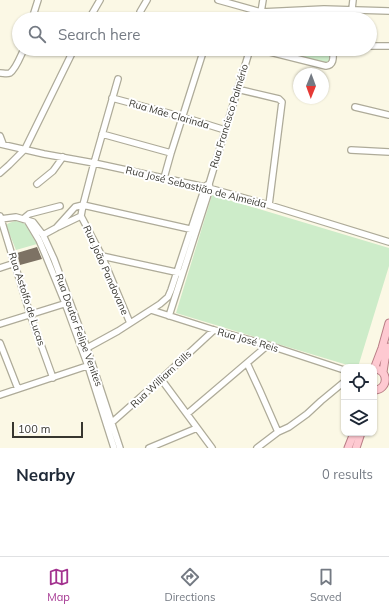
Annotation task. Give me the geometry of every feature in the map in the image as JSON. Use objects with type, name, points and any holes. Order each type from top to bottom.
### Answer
[{"type":"main road","points":[[376,364],[389,323]]},
{"type":"main road","points":[[377,390],[382,388],[387,378],[385,360],[389,347]]},
{"type":"main road","points":[[377,369],[387,378]]},
{"type":"main road","points":[[348,448],[353,436]]},
{"type":"main road","points":[[356,448],[360,436]]},
{"type":"street","points":[[34,12],[38,0]]},
{"type":"street","points":[[93,12],[100,0]]},
{"type":"street","points":[[140,12],[146,0]]},
{"type":"street","points":[[218,0],[261,12],[324,9],[352,9],[389,12]]},
{"type":"street","points":[[261,12],[263,0]]},
{"type":"street","points":[[352,9],[353,0]]},
{"type":"street","points":[[377,46],[389,46]]},
{"type":"street","points":[[0,73],[7,74],[11,72],[21,56]]},
{"type":"street","points":[[0,173],[25,149],[71,56]]},
{"type":"street","points":[[164,178],[202,56]]},
{"type":"street","name":"Rua Francisco Palmério","points":[[169,316],[171,298],[208,187],[248,56]]},
{"type":"street","points":[[287,56],[328,66],[332,64],[333,56]]},
{"type":"street","points":[[42,235],[81,216],[94,163],[118,79]]},
{"type":"street","points":[[237,90],[281,100],[282,104],[269,205]]},
{"type":"street","name":"Rua Mãe Clarinda","points":[[112,98],[225,130]]},
{"type":"street","points":[[355,107],[389,115]]},
{"type":"street","points":[[102,134],[171,153]]},
{"type":"street","points":[[0,136],[1,144]]},
{"type":"street","name":"Rua José Sebastião de Almeida","points":[[1,144],[208,187],[389,242]]},
{"type":"street","points":[[351,150],[389,152]]},
{"type":"street","points":[[37,184],[53,171],[63,157]]},
{"type":"street","points":[[0,218],[12,217],[25,219],[29,214],[60,206]]},
{"type":"street","points":[[56,228],[75,207],[83,206],[194,230]]},
{"type":"street","name":"Rua João Pandovane","points":[[81,216],[102,256],[130,323]]},
{"type":"street","name":"Rua Astolfo de Lucas","points":[[0,218],[30,314],[53,378]]},
{"type":"street","name":"Rua Doutor Felipe Venites","points":[[25,219],[33,222],[42,235],[54,259],[67,303],[110,425],[120,448]]},
{"type":"street","name":"Rua Doutor Felipe Venites","points":[[25,219],[42,247],[87,348],[90,366]]},
{"type":"street","points":[[102,256],[180,273]]},
{"type":"street","points":[[0,268],[15,263]]},
{"type":"street","points":[[87,348],[171,298]]},
{"type":"street","points":[[0,324],[67,303]]},
{"type":"street","name":"Rua José Reis","points":[[151,310],[268,345],[341,369]]},
{"type":"street","name":"Rua William Gills","points":[[110,425],[214,330]]},
{"type":"street","points":[[0,343],[18,389]]},
{"type":"street","points":[[187,414],[268,345]]},
{"type":"street","points":[[246,363],[260,390],[278,432]]},
{"type":"street","points":[[0,395],[90,366]]},
{"type":"street","points":[[161,379],[212,448]]},
{"type":"street","points":[[257,448],[278,432],[289,427],[307,414],[341,384]]},
{"type":"street","name":"Rua Doutor Felipe Venites","points":[[110,425],[114,448]]},
{"type":"street","points":[[149,448],[197,428]]},
{"type":"green space","points":[[292,56],[330,56],[330,61],[327,64]]},
{"type":"green space","points":[[212,195],[389,248],[389,266],[359,364],[344,364],[176,313]]},
{"type":"green space","points":[[15,221],[25,224],[37,244],[16,250],[6,225]]},
{"type":"building","points":[[37,247],[42,259],[20,265],[17,253]]}]
